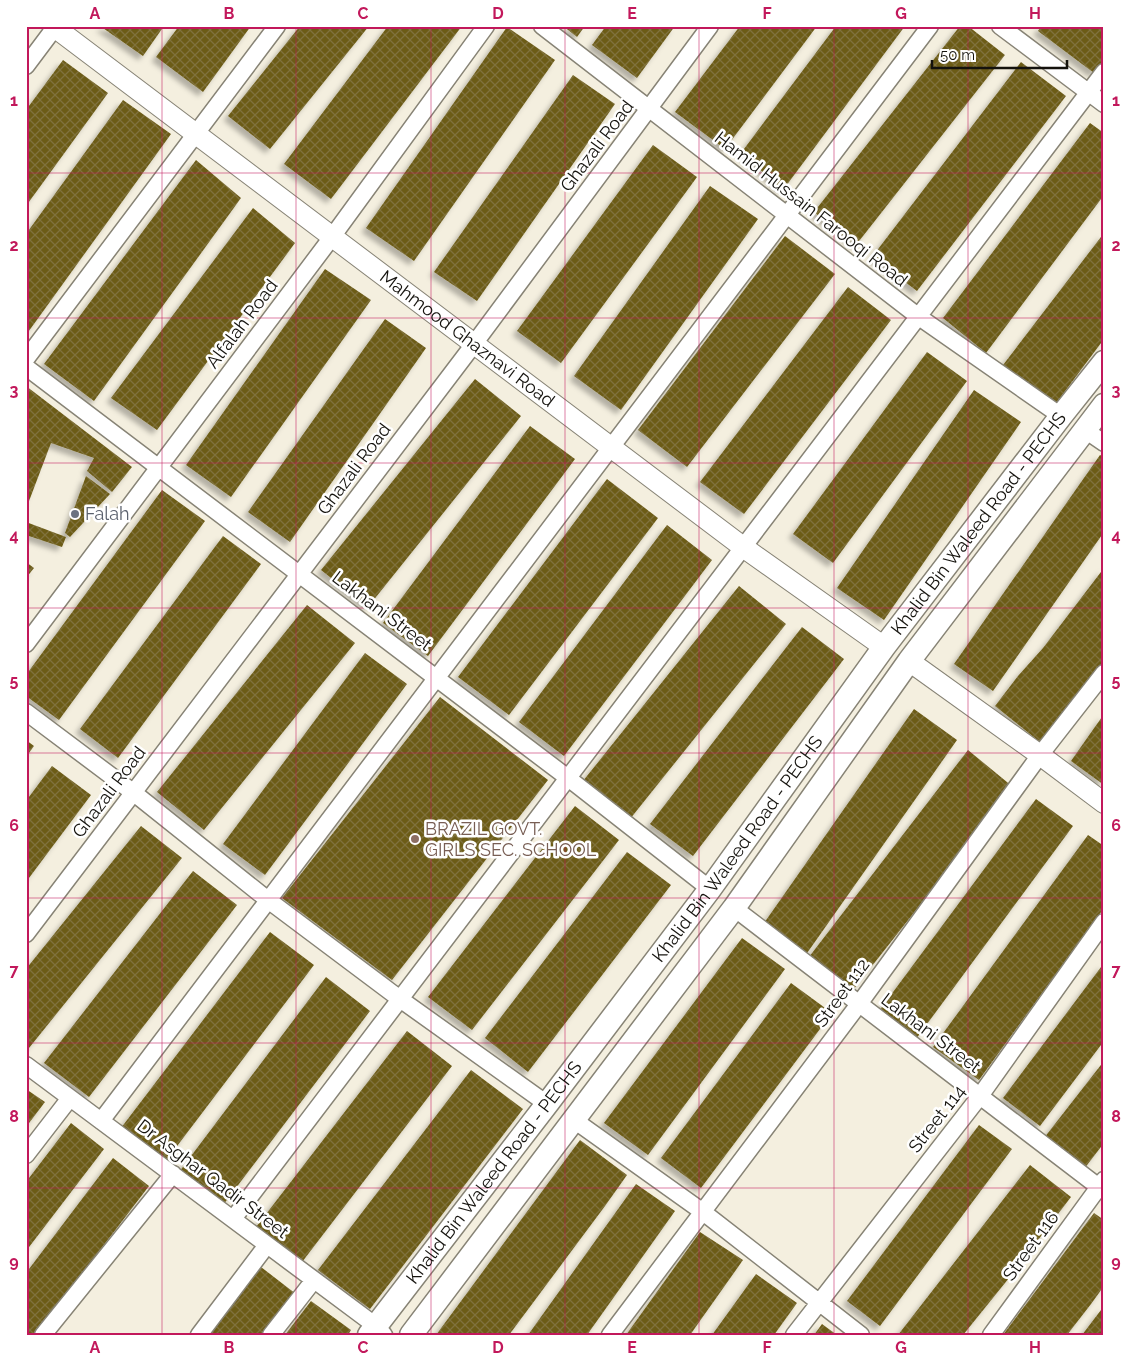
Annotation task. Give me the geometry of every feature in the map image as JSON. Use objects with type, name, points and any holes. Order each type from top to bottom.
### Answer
[{"type":"main road","name":"Khalid Bin Waleed Road - PECHS","points":[[376,1332],[710,889],[884,646],[1104,362]]},
{"type":"main road","name":"Khalid Bin Waleed Road - PECHS","points":[[411,1335],[734,908],[909,661],[1104,405]]},
{"type":"street","points":[[26,359],[278,26]]},
{"type":"street","name":"Alfalah Road","points":[[26,644],[332,237],[486,26]]},
{"type":"street","name":"Hamid Hussain Farooqi Road","points":[[542,26],[919,317],[1061,416]]},
{"type":"street","name":"Ghazali Road","points":[[26,934],[474,344],[710,26]]},
{"type":"street","points":[[101,1121],[930,26]]},
{"type":"street","points":[[1000,26],[1104,104]]},
{"type":"street","points":[[26,66],[54,27]]},
{"type":"street","name":"Mahmood Ghaznavi Road","points":[[54,27],[743,547],[884,646]]},
{"type":"street","points":[[233,1219],[1104,72]]},
{"type":"street","name":"Lakhani Street","points":[[26,367],[437,678],[710,889]]},
{"type":"street","points":[[1085,430],[1104,443]]},
{"type":"street","points":[[909,661],[1104,803]]},
{"type":"street","name":"Street 112","points":[[610,1335],[860,1004],[1040,755],[1104,673]]},
{"type":"street","points":[[26,712],[134,793],[268,900],[400,999],[547,1104]]},
{"type":"street","name":"Lakhani Street","points":[[734,908],[980,1096],[1102,1186]]},
{"type":"street","name":"Street 114","points":[[794,1335],[980,1096],[1104,922]]},
{"type":"street","name":"Dr Asghar Qadir Street","points":[[26,1065],[314,1280],[376,1332]]},
{"type":"street","points":[[26,1155],[70,1098]]},
{"type":"street","points":[[574,1120],[703,1212],[861,1335]]},
{"type":"street","points":[[43,1335],[173,1174]]},
{"type":"street","name":"Street 116","points":[[991,1335],[1102,1186]]},
{"type":"street","points":[[199,1335],[267,1245]]},
{"type":"street","points":[[271,1335],[314,1280]]},
{"type":"building","points":[[100,26],[164,26],[143,56]]},
{"type":"building","points":[[179,26],[251,26],[203,92],[156,57]]},
{"type":"building","points":[[300,26],[369,26],[270,149],[228,116]]},
{"type":"building","points":[[388,26],[462,26],[331,199],[284,164]]},
{"type":"building","points":[[563,26],[585,26],[577,37]]},
{"type":"building","points":[[606,26],[675,26],[637,78],[592,45]]},
{"type":"building","points":[[740,26],[817,26],[725,149],[675,112]]},
{"type":"building","points":[[836,26],[905,26],[783,190],[741,153]]},
{"type":"building","points":[[960,26],[968,26],[1005,55],[856,245],[814,212]]},
{"type":"building","points":[[1041,26],[1104,26],[1104,60],[1094,73],[1038,31]]},
{"type":"building","points":[[507,27],[555,60],[414,261],[366,228]]},
{"type":"building","points":[[63,60],[108,93],[26,206],[26,110]]},
{"type":"building","points":[[1021,62],[1066,96],[917,291],[872,257]]},
{"type":"building","points":[[573,75],[615,104],[477,301],[434,272]]},
{"type":"building","points":[[123,100],[171,134],[26,335],[26,234]]},
{"type":"building","points":[[1090,123],[1104,133],[1104,195],[986,353],[943,318]]},
{"type":"building","points":[[653,145],[697,177],[561,363],[517,331]]},
{"type":"building","points":[[196,160],[241,198],[94,401],[44,364]]},
{"type":"building","points":[[710,186],[758,219],[621,410],[574,376]]},
{"type":"building","points":[[253,208],[295,243],[157,430],[111,398]]},
{"type":"building","points":[[1104,233],[1104,339],[1054,406],[1000,369]]},
{"type":"building","points":[[785,236],[835,274],[687,467],[638,430]]},
{"type":"building","points":[[325,269],[371,300],[231,497],[186,465]]},
{"type":"building","points":[[848,287],[891,320],[744,514],[700,482]]},
{"type":"building","points":[[385,319],[426,348],[290,542],[248,512]]},
{"type":"building","points":[[927,352],[967,381],[833,563],[793,534]]},
{"type":"building","points":[[475,379],[521,416],[368,607],[321,570]]},
{"type":"building","points":[[26,386],[132,467],[112,492],[87,471],[94,458],[51,443],[26,509]]},
{"type":"building","points":[[974,390],[1021,422],[884,620],[837,588]]},
{"type":"building","points":[[530,426],[575,459],[428,656],[383,623]]},
{"type":"building","points":[[1100,455],[1104,457],[1104,532],[993,691],[954,664]]},
{"type":"building","points":[[86,476],[110,494],[70,537],[65,533]]},
{"type":"building","points":[[607,479],[658,518],[509,715],[458,677]]},
{"type":"building","points":[[162,490],[205,521],[59,720],[26,696],[26,675]]},
{"type":"building","points":[[26,522],[66,537],[62,547],[26,535]]},
{"type":"building","points":[[667,525],[712,560],[564,756],[519,722]]},
{"type":"building","points":[[223,536],[261,564],[118,758],[80,729]]},
{"type":"building","points":[[26,562],[34,568],[26,578]]},
{"type":"building","points":[[1104,568],[1104,663],[1040,742],[995,706],[1043,648]]},
{"type":"building","points":[[739,586],[786,624],[630,819],[583,781]]},
{"type":"building","points":[[307,605],[355,643],[204,830],[157,792]]},
{"type":"building","points":[[802,627],[844,659],[693,856],[650,824]]},
{"type":"building","points":[[365,653],[407,684],[265,875],[223,844]]},
{"type":"building","name":"BRAZIL GOVT. GIRLS SEC. SCHOOL","points":[[440,697],[548,780],[392,980],[282,898]]},
{"type":"building","points":[[914,709],[957,740],[805,956],[762,926]]},
{"type":"building","points":[[1104,714],[1104,785],[1071,761]]},
{"type":"building","points":[[26,740],[34,746],[26,757]]},
{"type":"building","points":[[968,750],[1013,787],[853,990],[809,957]]},
{"type":"building","points":[[52,766],[91,795],[26,882],[26,801]]},
{"type":"building","points":[[1036,799],[1073,826],[916,1039],[879,1011]]},
{"type":"building","points":[[575,806],[619,840],[472,1030],[428,997]]},
{"type":"building","points":[[141,826],[182,858],[29,1048],[26,1046],[26,969]]},
{"type":"building","points":[[1088,835],[1104,846],[1104,908],[979,1080],[933,1047]]},
{"type":"building","points":[[627,852],[671,885],[528,1072],[485,1038]]},
{"type":"building","points":[[193,871],[237,905],[89,1097],[44,1063]]},
{"type":"building","points":[[270,932],[314,965],[165,1162],[121,1128]]},
{"type":"building","points":[[742,938],[785,969],[648,1155],[604,1123]]},
{"type":"building","points":[[1104,963],[1104,1041],[1040,1126],[1003,1098]]},
{"type":"building","points":[[326,977],[370,1011],[223,1205],[179,1172]]},
{"type":"building","points":[[791,983],[832,1013],[701,1188],[661,1158]]},
{"type":"building","points":[[407,1031],[452,1066],[299,1266],[253,1231]]},
{"type":"building","points":[[1104,1061],[1104,1143],[1084,1169],[1044,1138]]},
{"type":"building","points":[[471,1070],[523,1109],[370,1309],[318,1270]]},
{"type":"building","points":[[26,1089],[45,1102],[26,1127]]},
{"type":"building","points":[[71,1123],[104,1149],[26,1251],[26,1182]]},
{"type":"building","points":[[979,1125],[1012,1149],[880,1326],[847,1301]]},
{"type":"building","points":[[580,1140],[627,1175],[605,1206],[509,1335],[436,1335]]},
{"type":"building","points":[[113,1158],[149,1186],[35,1335],[26,1335],[26,1273]]},
{"type":"building","points":[[1030,1165],[1071,1197],[1005,1283],[963,1335],[898,1335]]},
{"type":"building","points":[[636,1184],[675,1211],[587,1335],[528,1335]]},
{"type":"building","points":[[1094,1213],[1104,1220],[1104,1286],[1091,1304],[1067,1335],[1003,1335]]},
{"type":"building","points":[[700,1232],[743,1260],[690,1335],[626,1335]]},
{"type":"building","points":[[261,1267],[296,1294],[265,1335],[207,1335]]},
{"type":"building","points":[[756,1274],[797,1303],[774,1335],[712,1335]]},
{"type":"building","points":[[311,1301],[351,1330],[348,1335],[285,1335]]},
{"type":"building","points":[[1104,1306],[1104,1335],[1082,1335]]},
{"type":"building","points":[[822,1324],[837,1335],[814,1335]]},
{"type":"place","name":"Falah","points":[[75,514]]},
{"type":"place","name":"BRAZIL GOVT. GIRLS SEC. SCHOOL","points":[[415,839]]}]
